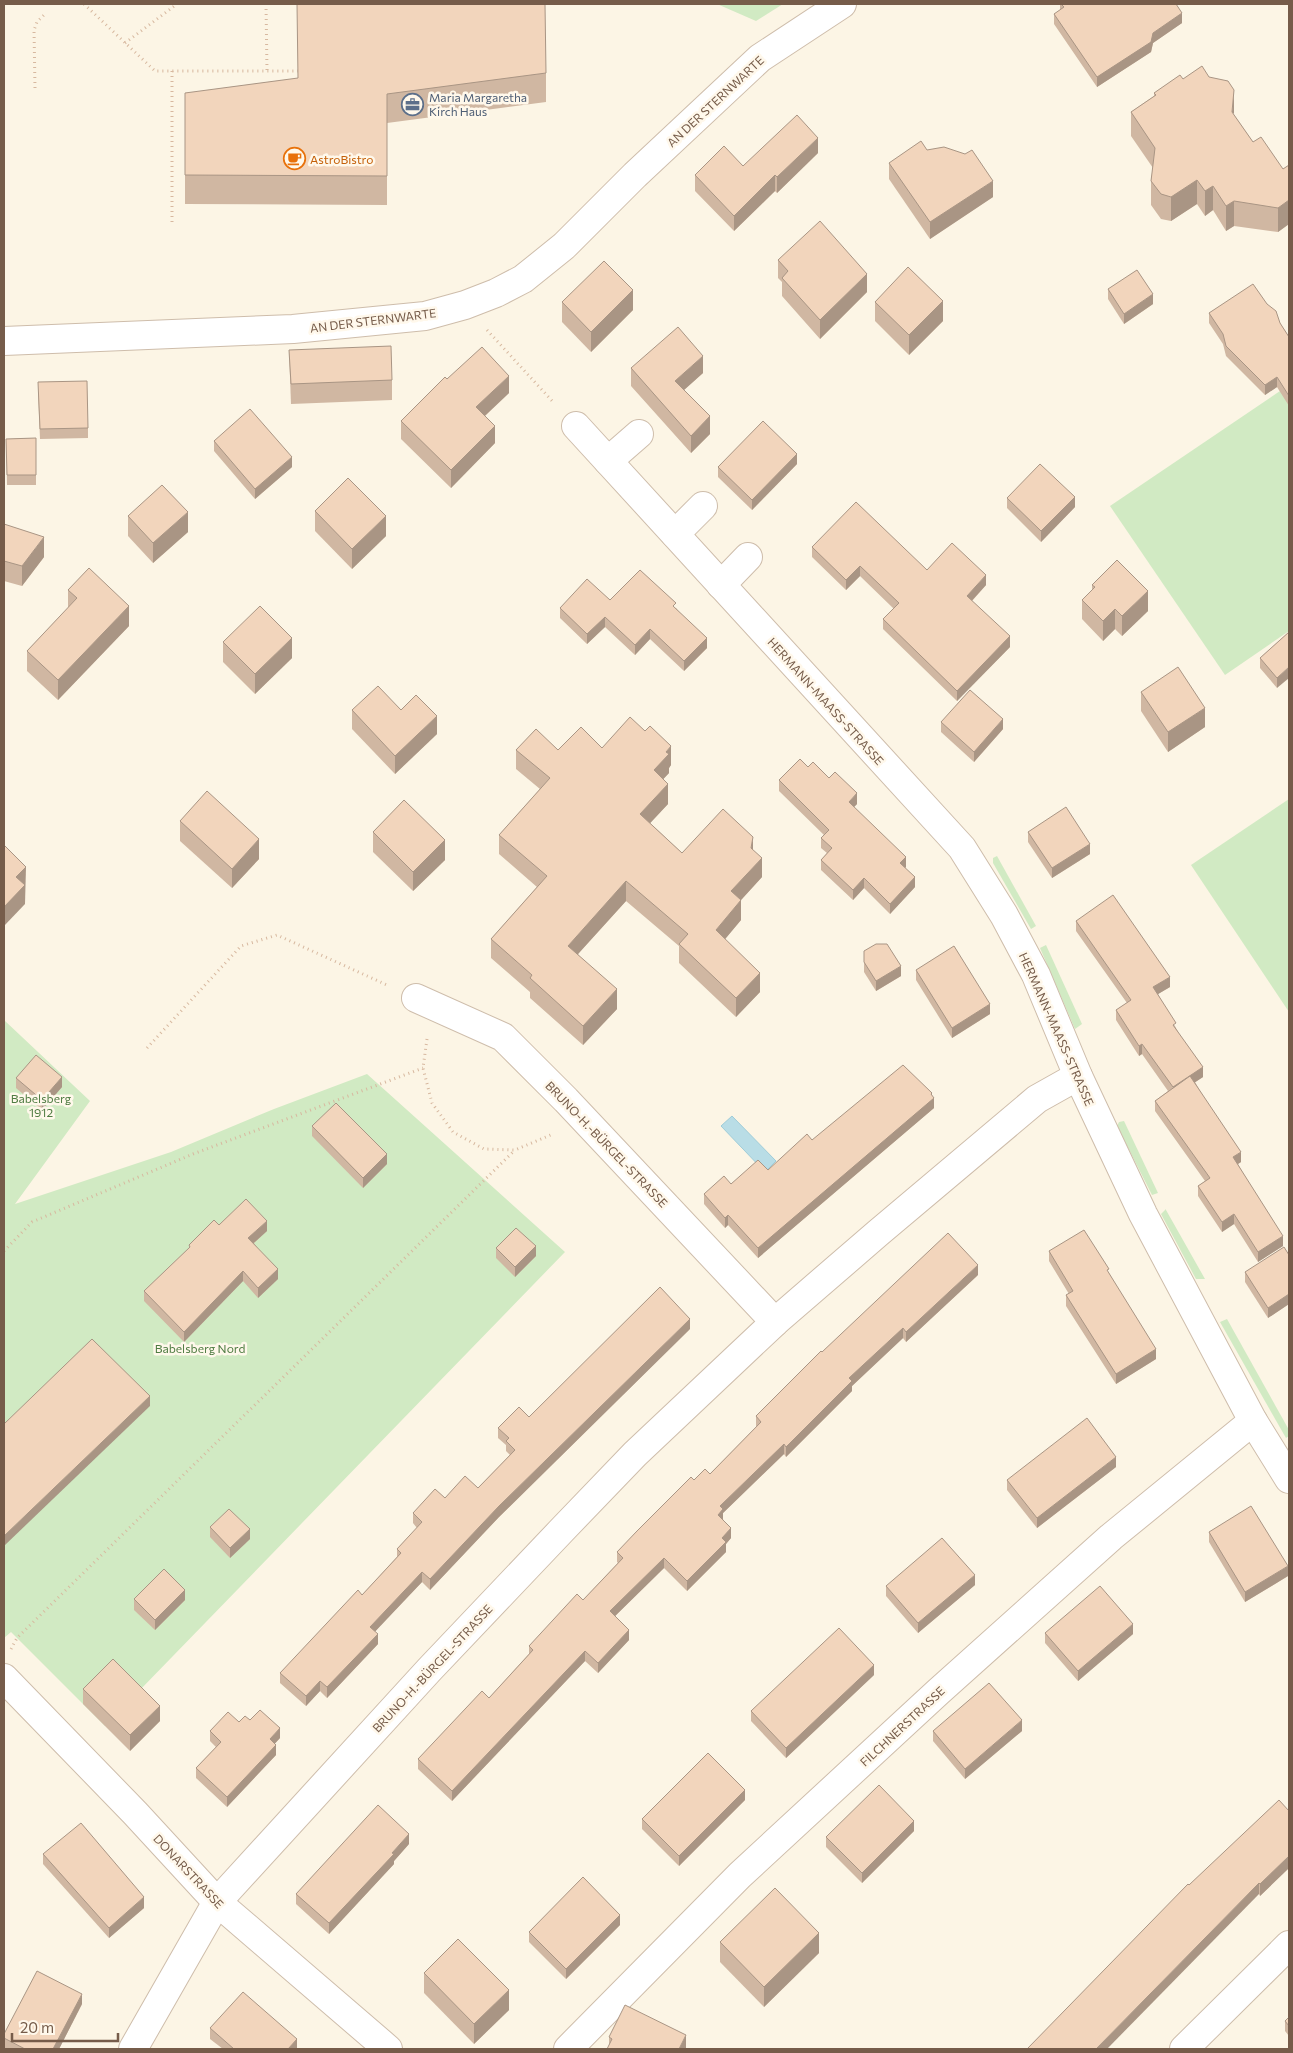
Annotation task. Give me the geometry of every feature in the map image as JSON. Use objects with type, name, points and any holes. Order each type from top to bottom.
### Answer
[{"type":"street","name":"AN DER STERNWARTE","points":[[4,341],[293,329],[425,316],[466,306],[523,279],[543,263],[564,246],[635,175],[760,58],[842,4]]},
{"type":"street","name":"HERMANN-MAASS-STRASSE","points":[[576,426],[962,848],[1004,915],[1036,975],[1078,1076],[1142,1214],[1253,1421],[1289,1479]]},
{"type":"street","points":[[608,461],[639,434]]},
{"type":"street","points":[[675,534],[703,506]]},
{"type":"street","points":[[721,585],[748,558]]},
{"type":"street","name":"BRUNO-H.-BÜRGEL-STRASSE","points":[[416,998],[503,1037],[585,1120],[775,1322]]},
{"type":"street","name":"BRUNO-H.-BÜRGEL-STRASSE","points":[[133,2049],[217,1902],[429,1670],[645,1444],[775,1322],[878,1232],[1037,1098],[1078,1076]]},
{"type":"street","name":"FILCHNERSTRASSE","points":[[568,2049],[740,1875],[924,1706],[1111,1537],[1253,1421]]},
{"type":"street","name":"DONARSTRASSE","points":[[4,1678],[135,1813],[217,1902],[388,2049]]},
{"type":"street","points":[[1192,2046],[1289,1945]]},
{"type":"path","points":[[84,4],[155,71],[298,71]]},
{"type":"path","points":[[125,43],[177,4]]},
{"type":"path","points":[[266,4],[267,71]]},
{"type":"path","points":[[35,88],[34,30],[37,22],[45,14]]},
{"type":"path","points":[[172,71],[172,224]]},
{"type":"path","points":[[498,342],[541,389]]},
{"type":"path","points":[[147,1048],[241,946],[277,935],[416,998]]},
{"type":"path","points":[[441,1010],[431,1027],[425,1047],[423,1068],[432,1103],[453,1132],[484,1149],[515,1150]]},
{"type":"path","points":[[4,1251],[32,1222],[193,1154],[423,1068]]},
{"type":"path","points":[[17,1638],[515,1150],[585,1120]]},
{"type":"green space","points":[[717,4],[783,4],[756,21]]},
{"type":"green space","points":[[1289,385],[1289,631],[1225,675],[1110,506]]},
{"type":"green space","points":[[1289,799],[1289,1012],[1191,865]]},
{"type":"green space","points":[[997,856],[1036,926],[1031,929],[993,863],[993,858]]},
{"type":"green space","points":[[1046,945],[1082,1024],[1075,1029],[1040,948]]},
{"type":"green space","name":"Babelsberg Nord","points":[[4,1020],[90,1101],[15,1204],[171,1152],[274,1109],[367,1074],[565,1252],[105,1726],[11,1632],[4,1638]]},
{"type":"green space","points":[[1124,1121],[1158,1193],[1152,1195],[1117,1126],[1119,1122]]},
{"type":"green space","points":[[1166,1209],[1205,1279],[1196,1279],[1161,1214]]},
{"type":"green space","points":[[1227,1319],[1289,1430],[1289,1436],[1286,1438],[1220,1322]]},
{"type":"water","points":[[732,1116],[776,1161],[765,1172],[721,1126]]},
{"type":"building","name":"Maria Margaretha Kirch Haus","points":[[297,4],[545,4],[546,73],[387,94],[387,176],[185,175],[185,93],[298,78]]},
{"type":"building","points":[[1061,4],[1176,4],[1182,13],[1153,33],[1151,42],[1097,77],[1054,14],[1064,7]]},
{"type":"building","points":[[1202,66],[1209,77],[1228,81],[1234,90],[1232,112],[1253,142],[1261,137],[1283,169],[1289,165],[1289,200],[1278,208],[1234,201],[1226,206],[1213,186],[1205,191],[1197,180],[1171,197],[1161,194],[1151,181],[1155,148],[1131,112],[1180,75],[1183,79]]},
{"type":"building","points":[[797,115],[818,138],[777,177],[775,175],[734,216],[695,175],[724,146],[743,166]]},
{"type":"building","points":[[921,141],[927,150],[944,147],[965,154],[972,150],[993,181],[930,222],[889,163]]},
{"type":"building","points":[[820,221],[867,274],[820,320],[782,278],[788,271],[778,260]]},
{"type":"building","points":[[604,261],[633,290],[591,332],[562,302]]},
{"type":"building","points":[[908,267],[943,301],[909,335],[875,302]]},
{"type":"building","points":[[1137,270],[1153,294],[1124,314],[1108,289]]},
{"type":"building","points":[[1253,284],[1267,304],[1276,311],[1280,323],[1289,337],[1289,396],[1277,377],[1265,385],[1226,346],[1223,334],[1209,313]]},
{"type":"building","points":[[678,327],[703,356],[675,381],[710,416],[691,436],[631,368]]},
{"type":"building","points":[[391,346],[392,380],[291,384],[289,350]]},
{"type":"building","points":[[482,347],[509,376],[476,407],[495,426],[451,470],[401,421],[445,377],[447,379]]},
{"type":"building","points":[[87,381],[88,428],[40,429],[38,382]]},
{"type":"building","points":[[250,409],[292,457],[255,489],[214,441]]},
{"type":"building","points":[[763,421],[797,454],[752,500],[718,467]]},
{"type":"building","points":[[36,438],[36,475],[7,475],[6,439]]},
{"type":"building","points":[[1040,464],[1075,497],[1041,531],[1007,498]]},
{"type":"building","points":[[348,478],[386,516],[352,549],[315,511]]},
{"type":"building","points":[[162,485],[188,512],[153,543],[128,516]]},
{"type":"building","points":[[856,502],[927,570],[952,543],[986,575],[967,596],[1010,636],[957,691],[883,619],[899,603],[860,566],[846,580],[812,547]]},
{"type":"building","points":[[4,524],[44,537],[22,566],[4,561]]},
{"type":"building","points":[[1117,560],[1148,591],[1122,616],[1115,609],[1103,621],[1082,600],[1095,587],[1092,585]]},
{"type":"building","points":[[89,568],[129,606],[58,680],[27,651],[77,598],[68,590]]},
{"type":"building","points":[[640,570],[676,603],[673,606],[707,638],[684,661],[650,629],[635,645],[605,617],[587,634],[560,608],[587,579],[610,600]]},
{"type":"building","points":[[260,606],[292,638],[255,674],[223,642]]},
{"type":"building","points":[[1289,632],[1289,667],[1277,678],[1260,658]]},
{"type":"building","points":[[1178,667],[1205,708],[1168,732],[1141,692]]},
{"type":"building","points":[[378,686],[401,710],[416,695],[437,716],[395,756],[352,710]]},
{"type":"building","points":[[970,690],[1003,719],[974,752],[941,722]]},
{"type":"building","points":[[630,717],[645,731],[650,726],[671,746],[666,752],[669,754],[654,770],[668,784],[640,814],[682,853],[723,809],[753,837],[751,848],[762,858],[731,891],[741,900],[716,930],[760,973],[736,998],[679,944],[688,934],[626,881],[568,946],[617,989],[583,1026],[530,978],[532,975],[491,939],[547,876],[499,835],[550,778],[516,750],[536,729],[558,750],[581,727],[602,748]]},
{"type":"building","points":[[800,759],[808,767],[813,762],[829,778],[835,772],[857,793],[849,802],[906,857],[900,863],[915,877],[890,904],[864,878],[853,890],[821,860],[832,848],[821,838],[829,830],[779,780]]},
{"type":"building","points":[[207,791],[259,839],[232,869],[180,821]]},
{"type":"building","points":[[404,800],[445,840],[413,872],[373,832]]},
{"type":"building","points":[[1066,807],[1090,844],[1052,868],[1028,832]]},
{"type":"building","points":[[4,845],[26,867],[16,877],[25,885],[4,907]]},
{"type":"building","points":[[1113,895],[1170,977],[1153,987],[1176,1023],[1173,1025],[1203,1067],[1173,1087],[1142,1044],[1139,1046],[1116,1010],[1131,1000],[1076,921]]},
{"type":"building","points":[[876,944],[887,944],[901,966],[876,981],[864,962],[864,951]]},
{"type":"building","points":[[954,946],[990,1004],[952,1028],[916,970]]},
{"type":"building","points":[[36,1055],[62,1077],[42,1100],[16,1078]]},
{"type":"building","points":[[903,1065],[932,1093],[934,1098],[758,1248],[728,1215],[725,1218],[704,1194],[724,1176],[731,1184],[758,1160],[768,1170],[807,1134],[812,1140]]},
{"type":"building","points":[[1190,1076],[1241,1152],[1233,1157],[1283,1236],[1258,1252],[1234,1214],[1222,1222],[1198,1186],[1210,1178],[1155,1101]]},
{"type":"building","points":[[336,1103],[387,1154],[363,1178],[312,1126]]},
{"type":"building","points":[[246,1199],[267,1221],[248,1238],[278,1269],[258,1288],[243,1271],[184,1332],[144,1291],[190,1247],[189,1245],[214,1220],[219,1225]]},
{"type":"building","points":[[516,1228],[536,1246],[515,1267],[496,1248]]},
{"type":"building","points":[[1084,1230],[1156,1349],[1116,1374],[1066,1295],[1073,1291],[1049,1251]]},
{"type":"building","points":[[948,1233],[978,1265],[906,1332],[903,1328],[849,1378],[852,1381],[786,1447],[784,1444],[720,1506],[723,1509],[718,1515],[731,1528],[722,1538],[726,1542],[687,1581],[664,1558],[610,1611],[629,1630],[598,1663],[585,1651],[452,1791],[418,1759],[482,1691],[489,1698],[533,1650],[529,1646],[577,1594],[583,1600],[623,1558],[617,1552],[691,1477],[694,1480],[705,1469],[710,1474],[761,1422],[756,1416],[821,1351]]},
{"type":"building","points":[[1284,1247],[1289,1255],[1289,1294],[1268,1308],[1245,1272]]},
{"type":"building","points":[[660,1287],[690,1319],[499,1506],[430,1579],[422,1572],[370,1627],[378,1634],[327,1687],[320,1681],[306,1696],[280,1673],[358,1590],[362,1595],[401,1553],[397,1549],[422,1522],[413,1513],[435,1489],[445,1498],[465,1476],[478,1488],[515,1450],[506,1441],[509,1438],[498,1428],[519,1407],[529,1417]]},
{"type":"building","points":[[92,1339],[150,1396],[4,1536],[4,1424]]},
{"type":"building","points":[[1087,1418],[1116,1457],[1037,1518],[1007,1480]]},
{"type":"building","points":[[1251,1506],[1288,1566],[1245,1592],[1209,1532]]},
{"type":"building","points":[[229,1509],[250,1529],[230,1548],[210,1527]]},
{"type":"building","points":[[942,1538],[975,1575],[918,1623],[886,1586]]},
{"type":"building","points":[[164,1569],[185,1590],[155,1620],[134,1599]]},
{"type":"building","points":[[1100,1586],[1133,1624],[1078,1671],[1045,1633]]},
{"type":"building","points":[[839,1628],[874,1665],[786,1748],[751,1711]]},
{"type":"building","points":[[113,1659],[160,1706],[130,1735],[83,1689]]},
{"type":"building","points":[[989,1683],[1022,1720],[965,1769],[933,1731]]},
{"type":"building","points":[[260,1710],[280,1728],[270,1739],[276,1745],[227,1797],[196,1768],[221,1742],[210,1731],[228,1712],[239,1722],[245,1716],[250,1720]]},
{"type":"building","points":[[708,1753],[745,1790],[679,1856],[642,1819]]},
{"type":"building","points":[[879,1785],[914,1821],[862,1873],[826,1837]]},
{"type":"building","points":[[1279,1800],[1289,1811],[1289,1856],[1259,1883],[1096,2049],[1027,2049],[1188,1884]]},
{"type":"building","points":[[378,1805],[409,1834],[392,1853],[394,1854],[329,1923],[296,1894]]},
{"type":"building","points":[[81,1823],[144,1897],[109,1928],[43,1854]]},
{"type":"building","points":[[583,1877],[620,1915],[566,1969],[529,1932]]},
{"type":"building","points":[[775,1888],[819,1933],[764,1987],[720,1942]]},
{"type":"building","points":[[458,1939],[509,1990],[474,2024],[424,1973]]},
{"type":"building","points":[[37,1971],[82,1994],[53,2049],[25,2049],[4,2038],[4,2034]]},
{"type":"building","points":[[243,1992],[297,2039],[288,2049],[234,2049],[210,2028]]},
{"type":"building","points":[[625,2005],[686,2035],[679,2049],[607,2049],[612,2039],[609,2037]]},
{"type":"building","points":[[1289,2017],[1289,2026],[1285,2021]]},
{"type":"place","name":"Maria Margaretha Kirch Haus","points":[[413,104]]},
{"type":"place","name":"AstroBistro","points":[[294,159]]},
{"type":"park label","name":"Babelsberg 1912","points":[[41,1105]]}]
